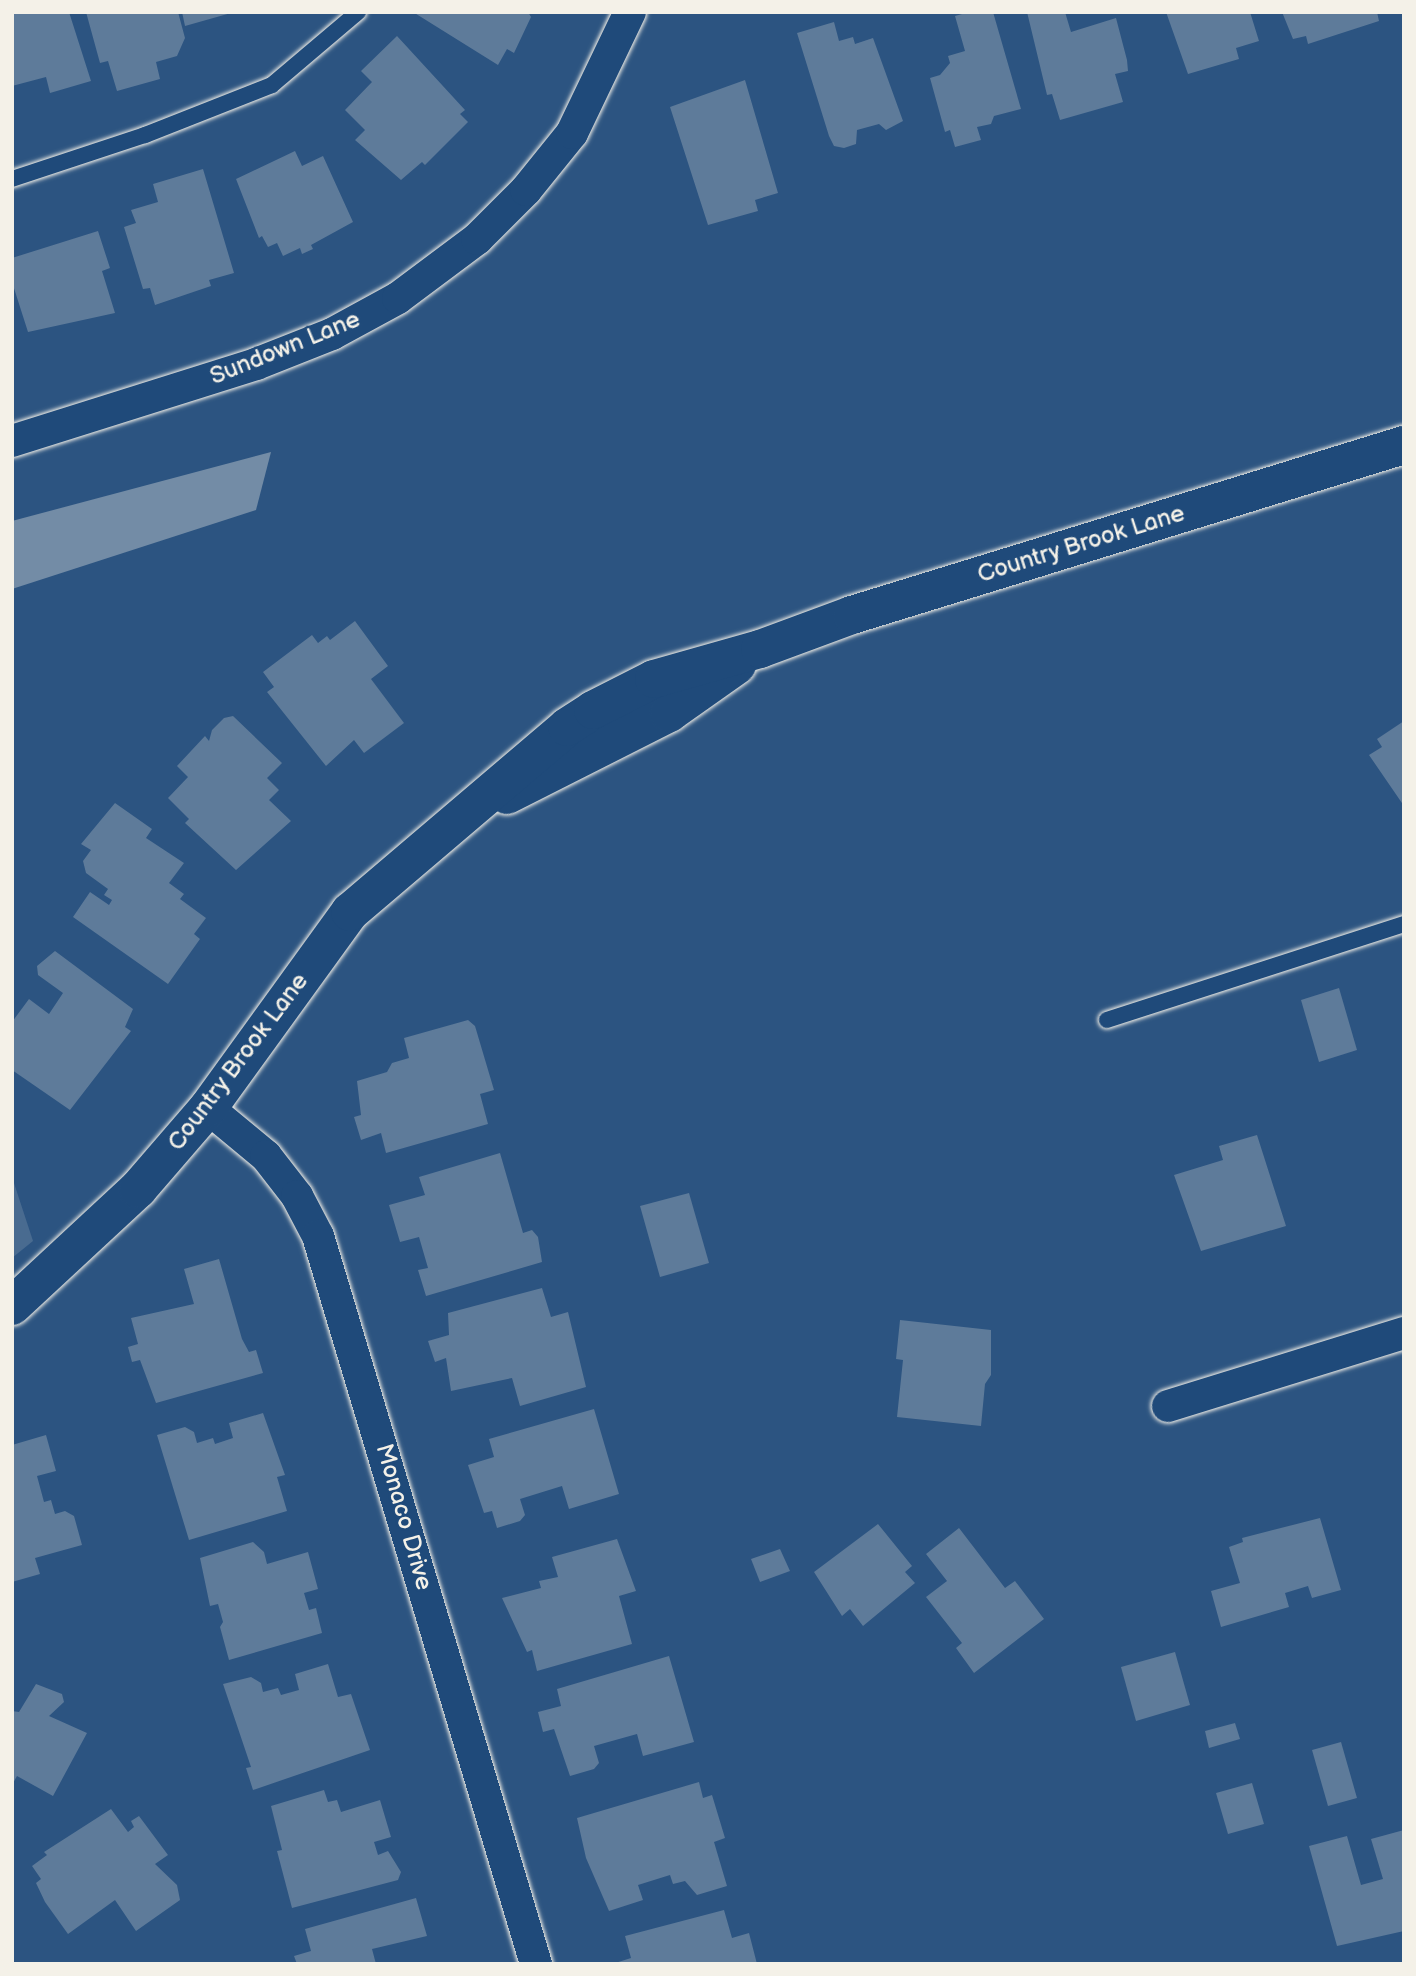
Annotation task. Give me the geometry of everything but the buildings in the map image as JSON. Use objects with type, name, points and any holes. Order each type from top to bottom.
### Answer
[{"type":"street","name":"Sundown Lane","points":[[12,442],[256,364],[332,334],[398,298],[477,239],[526,190],[572,133],[630,12]]},
{"type":"street","name":"Country Brook Lane","points":[[12,1306],[138,1189],[208,1108],[350,912],[461,817],[669,713],[760,649],[852,615],[1404,445]]},
{"type":"street","name":"Monaco Drive","points":[[208,1108],[266,1156],[297,1196],[318,1236],[537,1964]]},
{"type":"street","points":[[1168,1406],[1404,1333]]},
{"type":"lane","points":[[12,179],[145,135],[272,85],[358,12]]},
{"type":"lane","points":[[1107,1020],[1404,924]]},
{"type":"shaded area","points":[[271,452],[256,510],[12,589],[12,521]]},
{"type":"shaded area","points":[[12,1177],[33,1241],[12,1258]]}]
